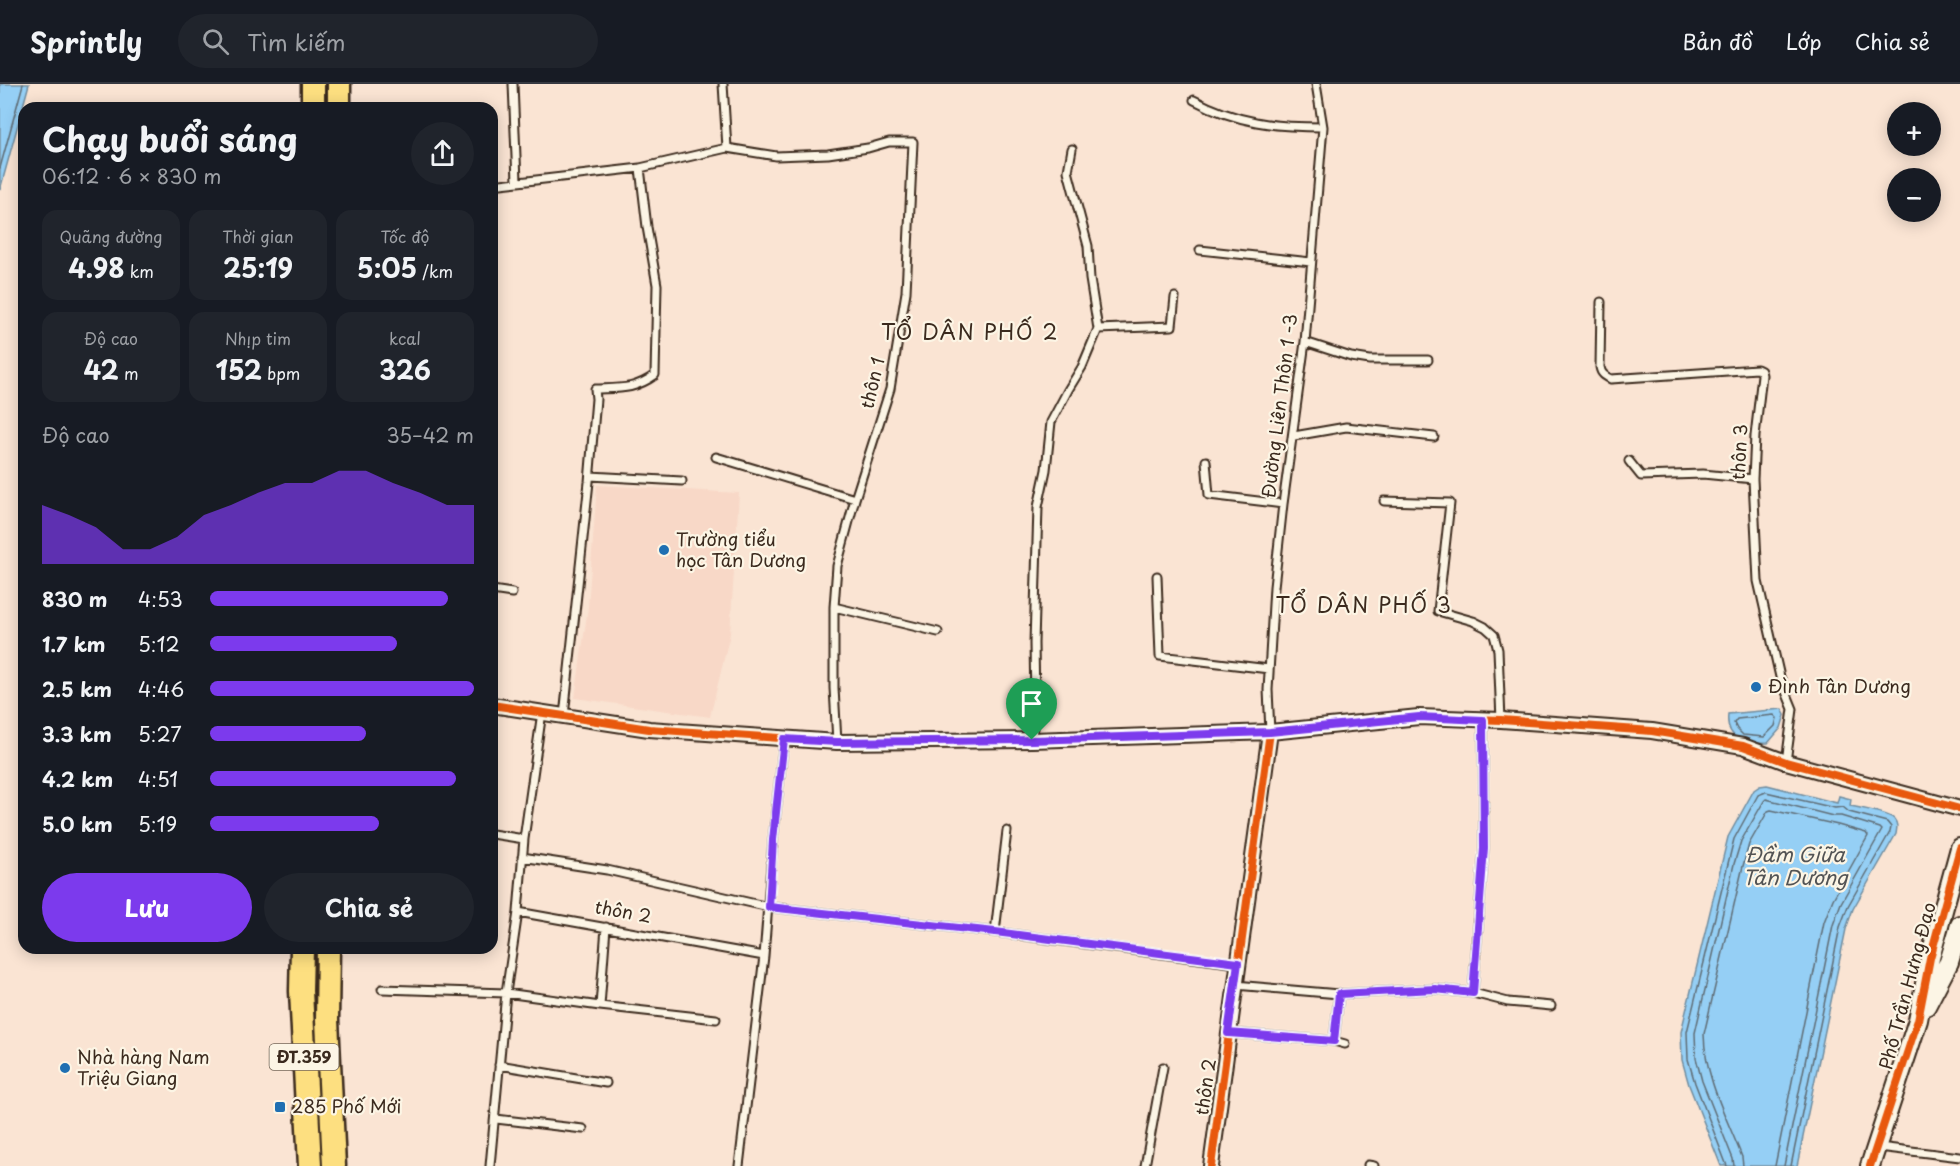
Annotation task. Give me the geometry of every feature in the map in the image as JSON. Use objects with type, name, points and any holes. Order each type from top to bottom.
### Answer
[{"type":"main road","points":[[313,84],[313,102]]},
{"type":"main road","points":[[339,84],[339,102]]},
{"type":"main road","name":"ĐT.359","points":[[302,954],[301,991],[310,1166]]},
{"type":"main road","name":"ĐT.359","points":[[327,954],[327,1020],[334,1166]]},
{"type":"street","points":[[498,706],[649,729],[837,742],[1032,740],[1270,732],[1419,717],[1501,720],[1652,731],[1743,746],[1786,762],[1960,809]]},
{"type":"street","name":"thôn 2","points":[[1211,1166],[1270,732]]},
{"type":"street","name":"Phố Trần Hưng Đạo","points":[[1870,1166],[1918,1020],[1930,958],[1960,848]]},
{"type":"street","name":"Phố Trần Hưng Đạo","points":[[1918,1020],[1949,962],[1960,924]]},
{"type":"lane","points":[[513,84],[517,181]]},
{"type":"lane","points":[[723,84],[727,148]]},
{"type":"lane","name":"Đường Liên Thôn 1 -3","points":[[1270,732],[1268,690],[1274,587],[1305,342],[1323,128],[1316,84]]},
{"type":"lane","points":[[1194,100],[1214,111],[1249,122],[1282,128],[1323,128]]},
{"type":"lane","name":"thôn 1","points":[[498,184],[640,168],[727,148],[776,156],[828,154],[868,148],[889,142],[914,142],[906,292],[890,389],[855,499],[837,566],[834,607],[837,742]]},
{"type":"lane","points":[[1032,740],[1035,703],[1034,644],[1038,507],[1046,470],[1051,423],[1082,367],[1098,329],[1090,279],[1088,246],[1068,171],[1072,148]]},
{"type":"lane","points":[[564,717],[590,476],[595,389],[641,385],[655,375],[657,285],[640,168]]},
{"type":"lane","points":[[1200,250],[1311,262]]},
{"type":"lane","points":[[1098,329],[1172,326],[1174,297]]},
{"type":"lane","name":"thôn 3","points":[[1601,302],[1600,367],[1605,377],[1757,369],[1761,371],[1753,479],[1758,580],[1780,677],[1793,709],[1786,762]]},
{"type":"lane","points":[[1305,342],[1351,357],[1370,360],[1428,360]]},
{"type":"lane","points":[[1294,436],[1346,427],[1434,437]]},
{"type":"lane","points":[[716,457],[855,499]]},
{"type":"lane","points":[[1206,461],[1209,495],[1284,504]]},
{"type":"lane","points":[[1629,461],[1641,477],[1703,474],[1753,479]]},
{"type":"lane","points":[[590,476],[682,482]]},
{"type":"lane","points":[[1384,501],[1450,503],[1438,610],[1473,621],[1494,635],[1498,650],[1501,720]]},
{"type":"lane","points":[[1157,576],[1160,656],[1269,669]]},
{"type":"lane","points":[[498,591],[512,593]]},
{"type":"lane","points":[[834,607],[938,632]]},
{"type":"lane","points":[[490,1166],[506,993],[542,712]]},
{"type":"lane","points":[[1473,993],[1484,848],[1483,720]]},
{"type":"lane","points":[[738,1166],[764,956],[784,739]]},
{"type":"lane","points":[[995,932],[1006,831]]},
{"type":"lane","points":[[498,835],[524,839]]},
{"type":"lane","points":[[522,857],[606,870],[769,907],[995,932],[1238,963]]},
{"type":"lane","name":"thôn 2","points":[[518,912],[764,956]]},
{"type":"lane","points":[[600,1006],[606,927]]},
{"type":"lane","points":[[1235,985],[1339,994],[1435,989],[1473,993],[1508,1002],[1551,1006]]},
{"type":"lane","points":[[382,989],[506,993],[716,1019]]},
{"type":"lane","points":[[1334,1041],[1339,994]]},
{"type":"lane","points":[[1228,1033],[1334,1041],[1345,1044]]},
{"type":"lane","points":[[499,1065],[606,1083]]},
{"type":"lane","points":[[1145,1166],[1163,1067]]},
{"type":"lane","points":[[496,1119],[583,1129]]},
{"type":"lane","points":[[1876,1146],[1960,1157]]},
{"type":"lane","points":[[1368,1165],[1374,1166]]},
{"type":"shaded area","name":"Trường tiểu học Tân Dương","points":[[597,485],[739,493],[730,634],[710,717],[575,698],[588,607]]},
{"type":"water","points":[[0,84],[29,84],[24,102],[18,102],[18,124],[0,190]]},
{"type":"water","points":[[1782,709],[1785,715],[1781,728],[1768,743],[1752,743],[1739,739],[1730,730],[1728,714]]},
{"type":"water","name":"Đầm Giữa Tân Dương","points":[[1767,785],[1837,803],[1839,796],[1851,799],[1850,806],[1894,819],[1897,830],[1853,909],[1846,929],[1797,1166],[1721,1166],[1689,1085],[1682,1060],[1681,1032],[1728,837],[1754,790]]},
{"type":"cycle path","points":[[498,706],[649,729],[837,742],[1032,740],[1270,732],[1419,717],[1501,720],[1652,731],[1743,746],[1786,762],[1960,809]]},
{"type":"cycle path","points":[[1211,1166],[1270,732]]},
{"type":"cycle path","points":[[1870,1166],[1918,1020],[1930,958],[1960,848]]},
{"type":"place","name":"Trường tiểu học Tân Dương","points":[[664,550]]},
{"type":"place","name":"Đình Tân Dương","points":[[1756,687]]},
{"type":"place","name":"Nhà hàng Nam Triệu Giang","points":[[65,1068]]},
{"type":"place","name":"285 Phố Mới","points":[[280,1107]]},
{"type":"district","name":"TỔ DÂN PHỐ 2","points":[[970,333]]},
{"type":"district","name":"TỔ DÂN PHỐ 3","points":[[1364,606]]},
{"type":"route","points":[[1419,717],[1483,720],[1484,848],[1473,993],[1435,989],[1339,994],[1334,1041],[1228,1033],[1238,963],[995,932],[769,907],[773,840],[784,739],[837,742],[1032,740],[1270,732],[1419,717]]}]
